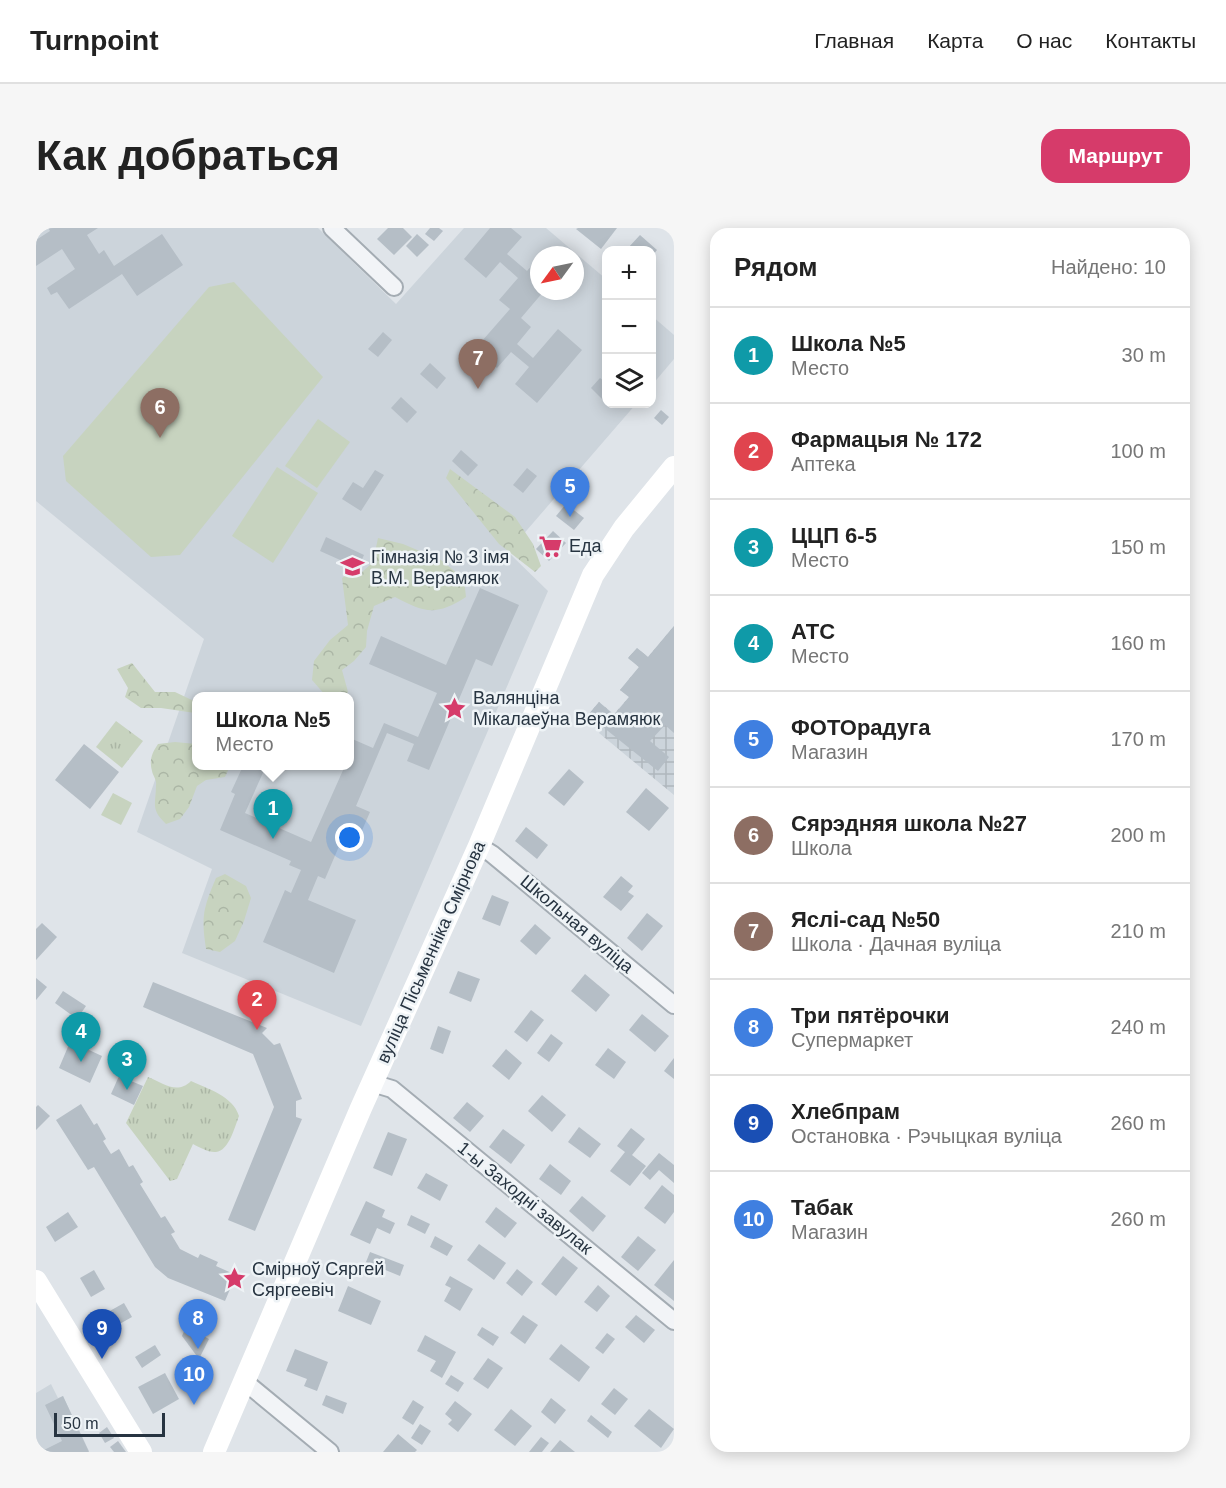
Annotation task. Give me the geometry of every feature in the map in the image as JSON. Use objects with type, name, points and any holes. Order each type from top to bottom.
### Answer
[{"type":"main road","name":"вуліца Пісьменніка Смірнова","points":[[214,1452],[372,1083],[479,846],[593,575],[624,528],[674,467]]},
{"type":"main road","points":[[36,1281],[141,1452]]},
{"type":"street","points":[[332,228],[394,287]]},
{"type":"street","name":"Школьная вуліца","points":[[479,846],[492,854],[674,1005]]},
{"type":"street","name":"1-ы Заходні завулак","points":[[372,1083],[392,1089],[674,1321]]},
{"type":"street","points":[[244,1381],[330,1452]]},
{"type":"shaded area","points":[[36,228],[318,228],[396,304],[464,228],[546,228],[567,246],[530,246],[530,300],[584,300],[584,260],[602,276],[602,408],[633,408],[508,552],[548,591],[361,1026],[182,953],[212,869],[137,832],[204,639],[36,501]]},
{"type":"shaded area","points":[[656,319],[674,335],[674,359],[656,380]]},
{"type":"shaded area","points":[[674,626],[674,795],[599,733],[603,727],[588,715],[599,702],[614,714],[629,697],[620,690],[639,667],[628,658],[637,648],[648,657]]},
{"type":"shaded area","points":[[51,1384],[58,1398],[63,1396],[89,1451],[36,1452],[36,1393]]},
{"type":"green space","points":[[234,282],[323,377],[180,555],[151,557],[66,481],[63,456],[209,287]]},
{"type":"green space","points":[[318,419],[350,442],[317,488],[285,466]]},
{"type":"green space","points":[[277,467],[318,493],[273,563],[232,536]]},
{"type":"green space","points":[[450,469],[515,517],[533,544],[541,566],[535,572],[499,544],[446,478]]},
{"type":"green space","points":[[378,538],[403,544],[441,560],[464,579],[466,597],[438,610],[423,609],[395,597],[374,606],[367,631],[366,647],[354,661],[342,670],[348,692],[322,692],[312,680],[314,661],[330,640],[348,625],[342,578],[351,572],[362,572],[373,562]]},
{"type":"green space","points":[[132,663],[155,692],[175,692],[192,700],[192,713],[141,708],[125,697],[128,688],[117,669]]},
{"type":"green space","points":[[116,721],[143,741],[122,768],[96,747]]},
{"type":"green space","points":[[175,742],[192,744],[192,770],[228,770],[225,777],[206,780],[197,786],[189,807],[180,819],[166,824],[156,810],[156,783],[151,767],[151,760],[158,744]]},
{"type":"green space","points":[[113,793],[132,803],[121,825],[101,815]]},
{"type":"green space","points":[[225,874],[246,886],[251,898],[235,941],[220,952],[206,949],[204,920],[206,905],[216,878]]},
{"type":"green space","points":[[148,1077],[175,1087],[186,1085],[191,1081],[212,1090],[226,1098],[239,1116],[231,1137],[221,1151],[204,1150],[193,1144],[177,1179],[170,1181],[126,1123]]},
{"type":"building","points":[[48,228],[98,228],[87,235],[99,254],[104,250],[114,266],[162,234],[183,265],[137,296],[122,274],[69,309],[57,292],[51,295],[47,288],[75,269],[62,249],[36,266],[36,240],[50,231]]},
{"type":"building","points":[[388,228],[403,228],[412,237],[394,255],[377,239]]},
{"type":"building","points":[[430,228],[439,228],[443,231],[434,241],[425,234]]},
{"type":"building","points":[[490,228],[511,228],[522,237],[507,254],[527,271],[530,268],[530,300],[536,300],[521,318],[531,327],[517,344],[533,358],[558,329],[582,350],[537,403],[515,384],[529,367],[511,352],[497,368],[475,349],[510,309],[499,300],[518,278],[500,262],[486,278],[464,259]]},
{"type":"building","points":[[578,228],[617,228],[601,249],[576,229]]},
{"type":"building","points":[[417,234],[429,245],[417,257],[406,246]]},
{"type":"building","points":[[640,235],[652,246],[630,246]]},
{"type":"building","points":[[383,332],[392,340],[378,357],[368,349]]},
{"type":"building","points":[[430,363],[446,378],[437,389],[420,374]]},
{"type":"building","points":[[600,378],[602,380],[602,399],[591,388]]},
{"type":"building","points":[[401,397],[417,412],[407,423],[391,408]]},
{"type":"building","points":[[661,410],[669,417],[662,425],[654,418]]},
{"type":"building","points":[[461,450],[478,465],[468,476],[452,461]]},
{"type":"building","points":[[527,468],[537,476],[523,493],[513,485]]},
{"type":"building","points":[[375,470],[384,475],[361,511],[342,499],[353,482],[363,488]]},
{"type":"building","points":[[566,504],[584,518],[574,530],[556,516]]},
{"type":"building","name":"Еда","points":[[553,531],[566,543],[549,561],[536,549]]},
{"type":"building","points":[[326,537],[364,555],[358,568],[320,551]]},
{"type":"building","points":[[480,588],[519,605],[492,666],[476,659],[429,770],[407,761],[414,744],[387,733],[356,806],[370,812],[357,842],[343,837],[325,879],[318,876],[308,900],[356,920],[334,973],[263,942],[285,890],[291,893],[301,870],[289,865],[291,861],[220,830],[235,794],[231,792],[241,770],[264,770],[245,813],[311,842],[343,770],[354,770],[354,740],[373,748],[384,723],[418,737],[437,693],[369,664],[381,636],[446,665]]},
{"type":"building","points":[[674,626],[674,733],[665,725],[650,741],[669,757],[658,771],[588,715],[599,702],[614,715],[629,697],[620,690],[639,667],[628,658],[637,648],[648,657]]},
{"type":"building","points":[[84,744],[119,772],[90,809],[55,780]]},
{"type":"building","points":[[569,769],[584,782],[564,806],[548,793]]},
{"type":"building","points":[[646,788],[669,808],[649,831],[626,812]]},
{"type":"building","points":[[526,827],[548,845],[537,859],[515,841]]},
{"type":"building","points":[[621,876],[633,886],[628,892],[634,896],[621,911],[603,897]]},
{"type":"building","points":[[492,895],[509,902],[500,926],[482,919]]},
{"type":"building","points":[[647,913],[663,926],[642,951],[627,938]]},
{"type":"building","points":[[42,923],[57,937],[36,960],[36,929]]},
{"type":"building","points":[[535,924],[551,938],[536,955],[520,941]]},
{"type":"building","points":[[458,971],[480,979],[471,1002],[449,993]]},
{"type":"building","points":[[585,974],[610,995],[596,1012],[571,991]]},
{"type":"building","points":[[36,978],[47,987],[36,1000]]},
{"type":"building","points":[[153,982],[267,1028],[262,1033],[274,1045],[280,1043],[302,1099],[296,1101],[296,1117],[302,1119],[255,1231],[228,1220],[274,1107],[253,1054],[143,1007]]},
{"type":"building","points":[[63,991],[86,1006],[77,1019],[55,1003]]},
{"type":"building","points":[[531,1010],[544,1020],[527,1042],[514,1032]]},
{"type":"building","points":[[642,1014],[669,1036],[655,1052],[629,1030]]},
{"type":"building","points":[[438,1026],[451,1031],[443,1054],[430,1049]]},
{"type":"building","points":[[551,1034],[563,1043],[549,1062],[537,1053]]},
{"type":"building","points":[[82,1039],[92,1043],[89,1050],[102,1056],[90,1083],[59,1068],[70,1042],[79,1046]]},
{"type":"building","points":[[608,1048],[626,1062],[614,1079],[595,1065]]},
{"type":"building","points":[[506,1049],[522,1063],[509,1080],[492,1066]]},
{"type":"building","points":[[674,1058],[674,1079],[664,1071]]},
{"type":"building","points":[[119,1076],[143,1086],[134,1105],[111,1094]]},
{"type":"building","points":[[542,1095],[566,1115],[552,1132],[528,1111]]},
{"type":"building","points":[[467,1102],[484,1116],[470,1132],[453,1118]]},
{"type":"building","points":[[81,1104],[94,1125],[97,1123],[106,1139],[103,1141],[111,1154],[119,1149],[129,1167],[133,1165],[143,1182],[140,1184],[161,1218],[165,1216],[175,1232],[171,1234],[180,1249],[198,1258],[200,1254],[218,1262],[216,1266],[236,1275],[225,1301],[168,1278],[155,1267],[94,1167],[88,1170],[56,1120]]},
{"type":"building","points":[[38,1105],[50,1116],[36,1130],[36,1107]]},
{"type":"building","points":[[579,1127],[601,1144],[590,1158],[568,1142]]},
{"type":"building","points":[[631,1128],[645,1139],[632,1155],[646,1166],[630,1186],[610,1171],[625,1152],[617,1146]]},
{"type":"building","points":[[503,1129],[525,1145],[511,1164],[489,1147]]},
{"type":"building","points":[[388,1132],[407,1139],[392,1176],[373,1168]]},
{"type":"building","points":[[659,1153],[674,1165],[674,1183],[659,1170],[650,1180],[642,1173]]},
{"type":"building","points":[[550,1164],[571,1181],[561,1195],[539,1179]]},
{"type":"building","points":[[426,1173],[448,1185],[440,1201],[417,1188]]},
{"type":"building","points":[[662,1185],[674,1195],[674,1212],[665,1224],[644,1208]]},
{"type":"building","points":[[582,1196],[606,1216],[593,1232],[569,1211]]},
{"type":"building","points":[[366,1201],[385,1210],[382,1217],[395,1223],[390,1234],[377,1228],[370,1244],[350,1235]]},
{"type":"building","points":[[496,1207],[517,1223],[505,1238],[485,1222]]},
{"type":"building","points":[[68,1212],[78,1227],[55,1242],[46,1227]]},
{"type":"building","points":[[411,1215],[430,1224],[425,1234],[407,1225]]},
{"type":"building","points":[[435,1236],[453,1246],[447,1256],[430,1247]]},
{"type":"building","points":[[638,1236],[656,1250],[638,1271],[621,1257]]},
{"type":"building","points":[[479,1244],[506,1263],[494,1280],[467,1260]]},
{"type":"building","points":[[370,1252],[404,1265],[400,1276],[366,1262]]},
{"type":"building","points":[[563,1256],[578,1268],[556,1296],[541,1284]]},
{"type":"building","points":[[674,1260],[674,1301],[654,1285]]},
{"type":"building","points":[[517,1269],[533,1282],[522,1296],[506,1283]]},
{"type":"building","points":[[94,1270],[105,1289],[91,1297],[80,1278]]},
{"type":"building","points":[[450,1276],[473,1289],[460,1311],[444,1301],[451,1288],[445,1285]]},
{"type":"building","points":[[598,1285],[610,1296],[597,1312],[584,1302]]},
{"type":"building","points":[[348,1286],[381,1301],[371,1325],[338,1311]]},
{"type":"building","points":[[124,1303],[132,1317],[107,1331],[99,1317]]},
{"type":"building","points":[[523,1315],[538,1325],[525,1344],[510,1333]]},
{"type":"building","points":[[636,1315],[655,1330],[644,1343],[625,1327]]},
{"type":"building","points":[[186,1327],[209,1339],[199,1359],[182,1336]]},
{"type":"building","points":[[482,1327],[499,1337],[493,1346],[477,1335]]},
{"type":"building","points":[[607,1333],[615,1339],[603,1354],[595,1348]]},
{"type":"building","points":[[425,1335],[456,1352],[442,1378],[430,1371],[436,1361],[417,1351]]},
{"type":"building","points":[[561,1344],[590,1367],[579,1382],[549,1359]]},
{"type":"building","points":[[155,1345],[161,1355],[142,1368],[135,1357]]},
{"type":"building","points":[[295,1349],[328,1362],[317,1391],[304,1386],[307,1379],[286,1371]]},
{"type":"building","points":[[488,1358],[503,1368],[488,1389],[473,1379]]},
{"type":"building","points":[[165,1373],[179,1399],[153,1414],[138,1387]]},
{"type":"building","points":[[451,1375],[464,1383],[458,1392],[445,1384]]},
{"type":"building","points":[[614,1388],[628,1399],[615,1415],[601,1404]]},
{"type":"building","points":[[326,1395],[347,1403],[343,1414],[322,1405]]},
{"type":"building","points":[[63,1396],[89,1452],[40,1452],[62,1441],[45,1405]]},
{"type":"building","points":[[551,1398],[566,1410],[555,1424],[541,1412]]},
{"type":"building","points":[[413,1400],[424,1407],[413,1425],[402,1418]]},
{"type":"building","points":[[455,1401],[472,1414],[458,1432],[448,1424],[452,1420],[445,1414]]},
{"type":"building","points":[[511,1409],[532,1426],[515,1446],[494,1430]]},
{"type":"building","points":[[649,1409],[674,1429],[661,1448],[634,1426]]},
{"type":"building","points":[[591,1415],[612,1432],[608,1438],[587,1421]]},
{"type":"building","points":[[420,1424],[431,1431],[422,1445],[411,1438]]},
{"type":"building","points":[[107,1427],[114,1438],[105,1443],[99,1433]]},
{"type":"building","points":[[398,1434],[417,1450],[415,1452],[383,1452]]},
{"type":"building","points":[[541,1437],[549,1443],[542,1452],[529,1452]]},
{"type":"building","points":[[560,1440],[575,1452],[550,1452]]},
{"type":"building","points":[[118,1441],[126,1452],[114,1452],[110,1447]]},
{"type":"place","name":"Яслі-сад №50","points":[[478,389]]},
{"type":"place","name":"Сярэдняя школа №27","points":[[160,438]]},
{"type":"place","name":"ФОТОрадуга","points":[[570,517]]},
{"type":"place","name":"Еда","points":[[551,546]]},
{"type":"place","name":"Гімназія № 3 імя В.М. Верамяюк","points":[[353,567]]},
{"type":"place","name":"Валянціна Мікалаеўна Верамяюк","points":[[455,708]]},
{"type":"place","name":"Школа №5","points":[[273,839]]},
{"type":"place","name":"Фармацыя № 172","points":[[257,1030]]},
{"type":"place","name":"АТС","points":[[81,1062]]},
{"type":"place","name":"ЦЦП 6-5","points":[[127,1090]]},
{"type":"place","name":"Смірноў Сяргей Сяргеевіч","points":[[234,1279]]},
{"type":"place","name":"Три пятёрочки","points":[[198,1349]]},
{"type":"place","name":"Хлебпрам","points":[[102,1359]]},
{"type":"place","name":"Табак","points":[[194,1405]]}]
